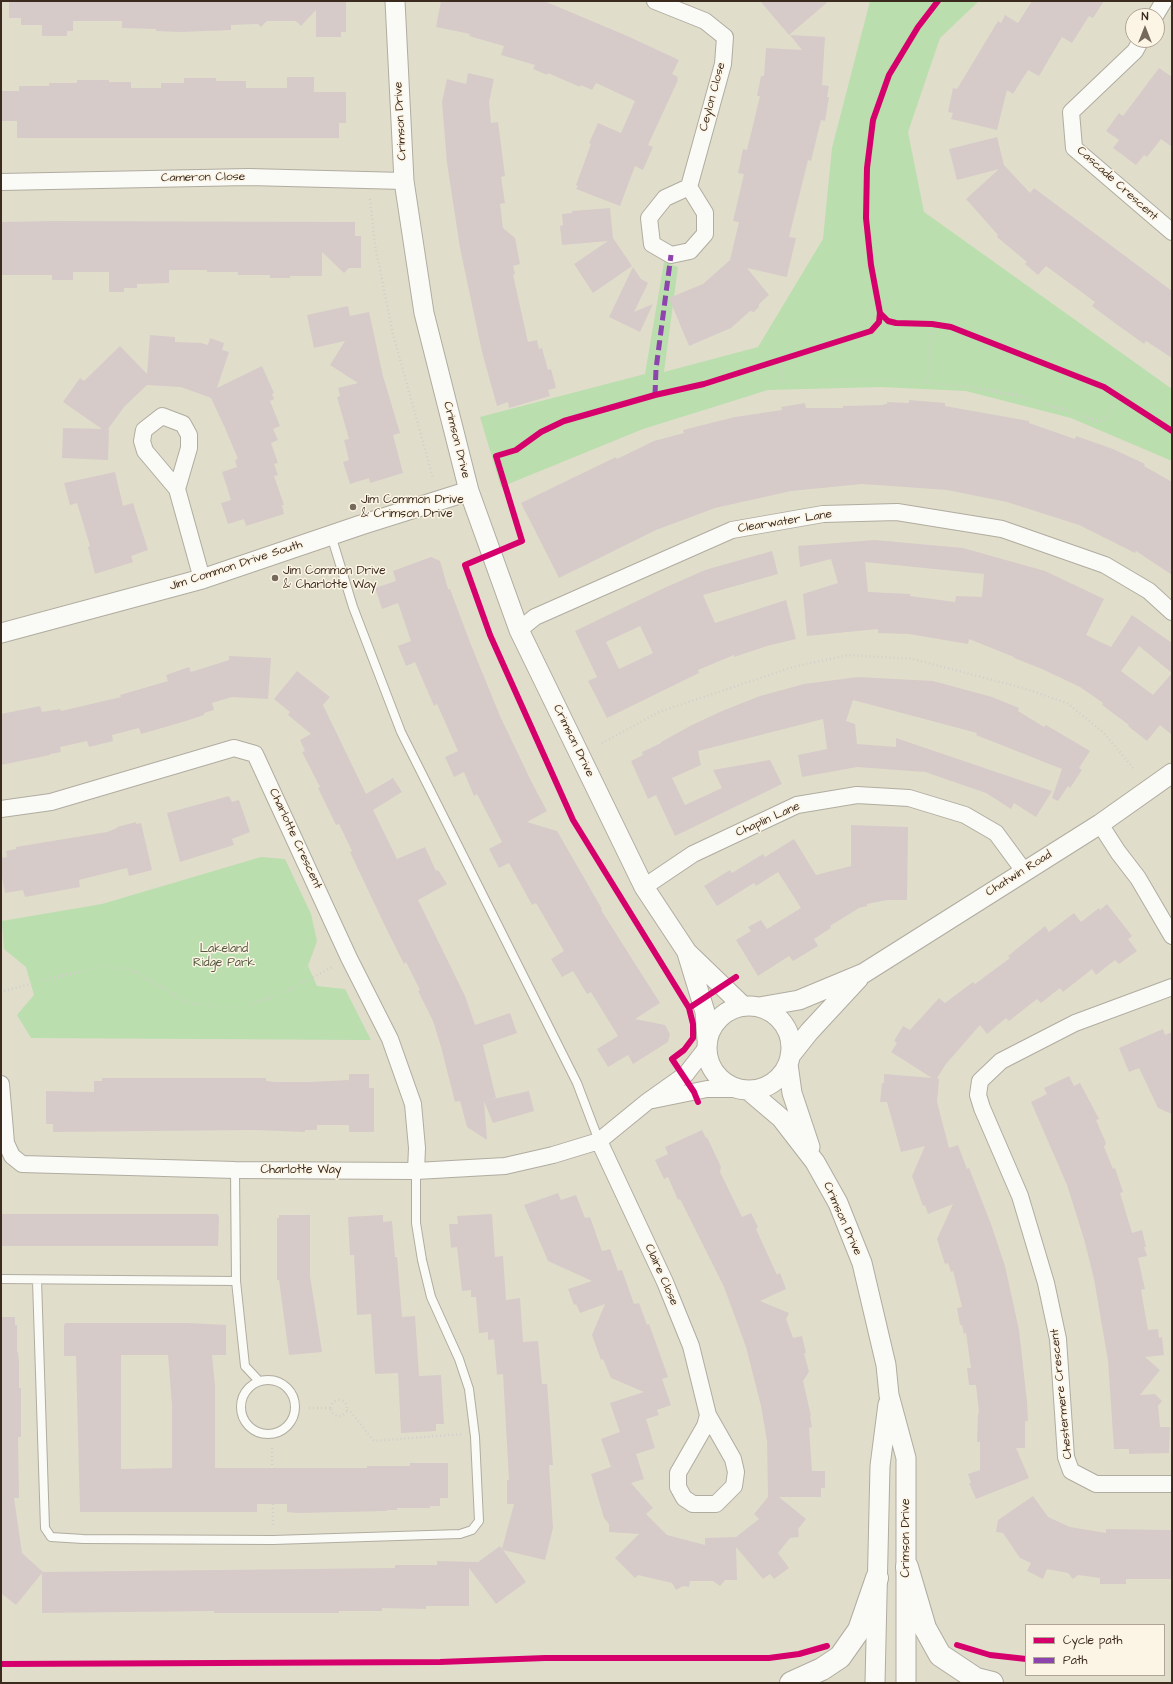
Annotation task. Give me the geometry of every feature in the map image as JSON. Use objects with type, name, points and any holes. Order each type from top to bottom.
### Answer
[{"type":"main road","points":[[907,1567],[925,1628],[940,1655],[976,1679],[992,1683]]},
{"type":"main road","points":[[791,1683],[822,1669],[840,1657],[859,1630],[877,1578]]},
{"type":"street","name":"Crimson Drive","points":[[395,1],[404,180],[424,313],[469,491],[519,630],[644,887],[687,952],[751,1007]]},
{"type":"street","name":"Ceylon Close","points":[[655,1],[706,21],[725,37],[723,64],[689,187]]},
{"type":"street","name":"Cascade Crescent","points":[[1137,48],[1071,112],[1074,148],[1172,232]]},
{"type":"street","name":"Cameron Close","points":[[1,182],[249,177],[404,180]]},
{"type":"street","points":[[177,489],[202,579]]},
{"type":"street","name":"Jim Common Drive South","points":[[1,633],[202,579],[332,534],[469,491]]},
{"type":"street","name":"Clearwater Lane","points":[[519,630],[535,617],[732,530],[823,514],[882,512],[897,512],[1002,529],[1105,565],[1149,592],[1172,612]]},
{"type":"street","name":"Charlotte Crescent","points":[[1,809],[51,802],[234,748],[255,754],[349,958],[390,1039],[413,1104],[417,1148],[416,1171]]},
{"type":"street","name":"Chatwin Road","points":[[751,1007],[799,1000],[864,973],[1024,870],[1100,824],[1172,773]]},
{"type":"street","name":"Chaplin Lane","points":[[644,887],[693,854],[797,805],[857,795],[909,798],[965,815],[996,833],[1024,870]]},
{"type":"street","points":[[1100,824],[1118,852],[1138,878],[1172,936]]},
{"type":"street","name":"Crimson Drive","points":[[687,952],[705,1012],[707,1044]]},
{"type":"street","name":"Chatwin Road","points":[[789,1060],[809,1032],[864,973]]},
{"type":"street","name":"Chestermere Crescent","points":[[1172,987],[1075,1023],[1001,1061],[980,1081],[978,1095],[982,1108],[1020,1196],[1046,1283],[1058,1339],[1066,1456],[1070,1471],[1096,1484],[1172,1484]]},
{"type":"street","points":[[751,1007],[771,1012],[781,1020],[788,1031],[791,1043],[789,1060],[781,1075],[772,1083],[761,1088],[707,1090],[648,1101],[686,1074],[707,1044],[712,1029],[719,1018],[730,1010],[751,1007]]},
{"type":"street","points":[[707,1044],[709,1061],[716,1074],[726,1083],[743,1089]]},
{"type":"street","name":"Crimson Drive","points":[[789,1060],[792,1093],[815,1162]]},
{"type":"street","name":"Charlotte Way","points":[[1,1084],[6,1143],[12,1156],[22,1164],[235,1170],[416,1171],[505,1166],[553,1155],[599,1141],[648,1101]]},
{"type":"street","name":"Crimson Drive","points":[[743,1089],[781,1118],[815,1162],[838,1203],[862,1263],[886,1365],[889,1395],[906,1458],[906,1683]]},
{"type":"street","name":"Claire Close","points":[[599,1141],[665,1282],[691,1346],[708,1415],[732,1459],[736,1472],[734,1486],[716,1504],[693,1504],[684,1498],[678,1487],[678,1473],[705,1426],[708,1415]]},
{"type":"street","name":"Crimson Drive","points":[[875,1683],[880,1466],[889,1395]]},
{"type":"lane","points":[[332,534],[353,606],[401,732],[577,1083],[599,1141]]},
{"type":"lane","points":[[235,1170],[236,1282],[245,1366],[259,1381]]},
{"type":"lane","points":[[37,1280],[45,1528],[51,1537],[83,1539],[273,1540],[460,1534],[472,1530],[479,1521],[474,1434],[469,1389],[450,1338],[431,1298],[422,1260],[416,1223],[416,1171]]},
{"type":"lane","points":[[1,1279],[236,1282]]},
{"type":"lane","points":[[259,1381],[276,1381],[290,1392],[294,1400],[295,1409],[293,1418],[288,1425],[273,1434],[264,1434],[256,1431],[248,1426],[243,1418],[241,1410],[245,1392],[259,1381]]},
{"type":"path","points":[[370,199],[376,245],[393,334],[433,478]]},
{"type":"path","points":[[927,382],[932,324]]},
{"type":"path","points":[[771,362],[786,358]]},
{"type":"path","points":[[778,360],[783,380],[786,383],[799,384],[829,380],[866,380],[927,382],[971,387],[1014,395],[1072,412],[1096,421],[1101,421],[1106,418],[1117,395]]},
{"type":"path","points":[[1111,391],[1123,399]]},
{"type":"path","points":[[602,744],[659,712],[793,667],[848,656],[913,659],[1023,688],[1066,704],[1103,732],[1134,769]]},
{"type":"path","points":[[4,991],[101,966],[132,970],[188,1003],[219,1008],[251,1005],[285,992],[335,965]]},
{"type":"path","points":[[340,1400],[346,1404],[347,1410],[345,1414],[340,1416],[333,1413],[331,1408],[333,1403],[340,1400]]},
{"type":"path","points":[[309,1408],[331,1408]]},
{"type":"path","points":[[347,1410],[350,1411],[374,1441],[474,1434]]},
{"type":"path","points":[[272,1448],[273,1540]]},
{"type":"green space","points":[[870,1],[979,1],[940,38],[908,132],[924,212],[1172,389],[1172,461],[1071,418],[966,391],[881,387],[768,390],[643,429],[501,487],[480,417],[645,374],[664,262],[678,267],[664,372],[758,347],[823,239],[832,148]]},
{"type":"green space","name":"Lakeland Ridge Park","points":[[261,857],[285,859],[311,914],[317,941],[308,966],[317,986],[345,989],[371,1040],[31,1038],[17,1015],[34,995],[26,967],[4,949],[2,921],[102,904]]},
{"type":"building","points":[[9,1],[346,1],[346,32],[341,32],[341,37],[316,37],[316,10],[301,26],[296,21],[267,21],[261,27],[258,24],[231,25],[231,30],[181,32],[156,31],[156,29],[122,28],[122,21],[73,21],[73,31],[67,31],[67,36],[42,36],[42,25],[21,25],[21,18],[9,18]]},
{"type":"building","points":[[441,1],[544,1],[625,35],[679,60],[672,74],[678,77],[678,80],[648,145],[653,147],[643,170],[635,166],[620,206],[576,189],[578,186],[576,185],[591,144],[589,143],[598,123],[621,133],[635,101],[596,83],[592,90],[581,85],[580,87],[548,73],[547,75],[533,69],[535,65],[501,55],[504,46],[469,36],[470,34],[436,27]]},
{"type":"building","points":[[760,1],[829,1],[789,35]]},
{"type":"building","points":[[1032,1],[1104,1],[1093,18],[1089,16],[1072,43],[1062,37],[1039,76],[1028,70],[1013,94],[1007,90],[997,130],[951,119],[953,113],[948,112],[953,88],[957,89],[998,21],[1001,23],[1005,15],[1018,23]]},
{"type":"building","points":[[790,35],[825,37],[822,85],[829,86],[827,97],[829,97],[825,121],[821,120],[811,161],[808,160],[789,237],[796,238],[787,276],[747,268],[769,295],[759,304],[759,307],[754,312],[750,311],[731,328],[689,346],[669,298],[703,284],[730,260],[739,222],[733,221],[744,174],[738,173],[743,149],[747,150],[760,96],[757,96],[761,76],[764,76],[766,48],[802,50]]},
{"type":"building","points":[[1159,68],[1172,77],[1172,147],[1161,139],[1147,157],[1144,155],[1136,165],[1113,148],[1119,140],[1106,131],[1119,113],[1123,116]]},
{"type":"building","points":[[468,73],[494,79],[489,102],[491,123],[498,122],[505,176],[501,177],[505,203],[500,204],[503,228],[515,238],[520,264],[513,266],[515,274],[513,275],[528,342],[537,340],[539,349],[542,348],[548,370],[551,369],[556,388],[548,390],[550,396],[509,408],[508,402],[497,406],[482,352],[460,248],[447,163],[442,102],[447,79],[466,84]]},
{"type":"building","points":[[287,77],[314,77],[314,92],[346,92],[346,123],[339,123],[339,138],[17,138],[17,121],[1,121],[1,91],[19,91],[19,86],[49,86],[49,83],[77,83],[77,80],[109,80],[109,82],[131,82],[131,88],[161,88],[161,83],[184,83],[184,78],[216,78],[216,81],[246,81],[246,88],[287,88]]},
{"type":"building","points":[[997,137],[1004,165],[1030,193],[1034,188],[1172,291],[1172,358],[1146,341],[1144,344],[1112,321],[1092,306],[1095,302],[1046,266],[1038,275],[1025,264],[1027,262],[997,237],[998,235],[966,199],[999,169],[957,180],[949,149]]},
{"type":"building","points":[[610,208],[613,238],[632,266],[593,293],[574,264],[608,241],[562,245],[560,226],[563,225],[562,214],[572,213],[572,211]]},
{"type":"building","points":[[1,222],[355,222],[355,236],[361,236],[361,268],[349,268],[344,273],[322,252],[322,276],[290,276],[290,278],[270,278],[270,275],[238,275],[238,272],[169,270],[169,283],[137,284],[137,288],[124,288],[124,292],[109,292],[109,272],[73,272],[73,280],[52,280],[52,275],[1,275]]},
{"type":"building","points":[[633,267],[641,279],[648,283],[634,312],[653,304],[640,332],[609,317]]},
{"type":"building","points":[[348,306],[350,316],[369,312],[383,376],[400,433],[393,435],[403,473],[370,483],[369,478],[350,484],[343,462],[349,460],[344,440],[349,439],[337,397],[340,396],[338,388],[358,383],[330,365],[345,341],[314,348],[307,315]]},
{"type":"building","points":[[150,335],[175,337],[175,342],[201,343],[208,345],[210,338],[224,343],[222,350],[229,352],[217,388],[262,366],[274,393],[272,394],[274,399],[270,401],[280,426],[273,429],[278,440],[271,443],[278,463],[274,464],[278,475],[274,476],[284,505],[282,505],[284,514],[246,526],[244,519],[228,524],[221,503],[231,500],[222,472],[237,467],[235,460],[238,459],[211,398],[181,387],[147,385],[124,407],[108,429],[108,460],[62,458],[63,428],[102,429],[63,402],[80,378],[84,381],[120,346],[147,374]]},
{"type":"building","points":[[909,400],[945,403],[945,406],[1029,421],[1029,423],[1075,439],[1076,436],[1113,449],[1145,464],[1144,466],[1172,482],[1172,575],[1136,551],[1135,553],[1079,525],[1007,502],[947,490],[862,484],[791,491],[715,508],[656,530],[559,578],[521,503],[616,457],[617,459],[654,441],[684,433],[683,430],[735,417],[782,410],[781,407],[805,403],[806,408],[843,408],[843,406],[884,405],[887,404],[887,402],[909,403]]},
{"type":"building","points":[[115,472],[123,506],[133,503],[148,550],[131,556],[133,562],[95,574],[88,547],[90,546],[77,503],[70,505],[64,483]]},
{"type":"building","points":[[875,540],[963,548],[1045,571],[1104,599],[1086,635],[1111,647],[1132,615],[1172,643],[1172,673],[1172,735],[1160,725],[1147,741],[1128,726],[1129,725],[1102,705],[1103,703],[1080,687],[1042,669],[969,639],[968,644],[909,634],[878,633],[878,629],[807,636],[803,594],[838,583],[831,559],[800,567],[798,546]],"holes":[[[865,562],[984,574],[982,597],[956,596],[955,602],[910,596],[910,594],[868,592]],[[1139,646],[1172,673],[1153,695],[1121,671]]]},
{"type":"building","points":[[772,551],[778,574],[703,595],[715,623],[786,600],[796,639],[767,646],[734,657],[734,655],[698,670],[699,673],[607,718],[588,681],[597,677],[575,631],[705,570]],"holes":[[[640,626],[653,653],[619,669],[606,642]]]},
{"type":"building","points":[[431,557],[440,561],[448,589],[450,589],[500,716],[547,811],[527,822],[557,831],[602,909],[601,910],[660,1003],[635,1019],[665,1025],[670,1034],[668,1042],[633,1064],[628,1055],[608,1067],[597,1049],[618,1036],[591,992],[587,994],[573,971],[562,977],[551,959],[564,951],[536,903],[532,905],[509,863],[499,868],[489,849],[502,842],[477,794],[474,796],[464,772],[454,777],[445,757],[458,751],[437,704],[434,706],[415,662],[406,666],[398,646],[411,641],[398,603],[382,609],[375,588],[396,581],[393,571]]},
{"type":"building","points":[[229,656],[271,658],[268,699],[232,697],[212,703],[214,710],[186,721],[141,734],[139,728],[112,735],[113,741],[89,747],[87,741],[60,747],[61,752],[1,765],[1,714],[40,706],[42,712],[60,709],[61,711],[121,697],[120,695],[168,681],[166,675],[189,667],[191,672],[229,660]]},
{"type":"building","points":[[297,671],[330,697],[323,705],[366,794],[393,778],[402,792],[373,810],[397,859],[425,847],[436,871],[438,870],[447,884],[418,900],[465,996],[475,1025],[510,1013],[517,1033],[483,1045],[496,1098],[484,1101],[487,1140],[467,1127],[460,1101],[455,1102],[433,1021],[418,991],[420,990],[406,962],[404,964],[385,926],[350,852],[352,851],[339,824],[336,825],[318,788],[320,787],[302,752],[305,751],[300,740],[311,734],[288,715],[290,712],[274,699]]},
{"type":"building","points":[[858,677],[933,681],[992,697],[1019,708],[1018,711],[1044,727],[1046,725],[1090,751],[1079,768],[1082,770],[1070,788],[1068,786],[1058,801],[1052,798],[1062,769],[976,735],[977,733],[853,700],[846,721],[855,724],[857,744],[896,747],[896,738],[1052,791],[1036,817],[1014,803],[1011,809],[986,793],[925,772],[857,767],[802,777],[798,755],[827,749],[823,719],[698,751],[701,765],[672,778],[685,805],[722,788],[713,770],[770,760],[782,784],[675,836],[656,795],[648,799],[631,761],[643,755],[642,752],[692,725],[760,696],[804,684]]},
{"type":"building","points":[[229,796],[232,802],[239,800],[250,832],[232,839],[234,845],[180,862],[167,813]]},
{"type":"building","points":[[136,822],[136,824],[141,823],[152,870],[129,876],[127,868],[79,880],[80,887],[25,897],[23,890],[5,893],[1,872],[1,858],[7,857],[6,851],[16,849],[16,847],[107,832],[117,827]]},
{"type":"building","points":[[851,825],[908,827],[907,900],[887,900],[867,904],[867,906],[859,908],[830,926],[831,928],[814,939],[818,946],[793,961],[789,956],[758,976],[736,940],[751,931],[748,927],[761,920],[767,929],[801,908],[778,872],[756,886],[754,883],[717,906],[704,886],[730,870],[732,873],[763,854],[765,857],[794,839],[816,875],[851,866]]},
{"type":"building","points":[[1107,904],[1132,936],[1128,939],[1137,951],[1119,964],[1115,960],[1096,975],[1092,969],[1063,992],[1060,988],[1041,1003],[1037,999],[1009,1021],[1006,1018],[987,1034],[980,1025],[946,1064],[937,1078],[939,1079],[937,1102],[949,1148],[958,1145],[967,1169],[969,1168],[991,1224],[1005,1266],[1019,1330],[1027,1402],[1028,1421],[1025,1421],[1025,1448],[1016,1448],[1029,1478],[976,1499],[969,1483],[971,1483],[968,1474],[980,1470],[980,1442],[977,1442],[979,1412],[976,1385],[969,1385],[967,1368],[971,1368],[966,1333],[964,1334],[962,1325],[960,1325],[957,1308],[962,1307],[953,1271],[951,1272],[948,1263],[945,1264],[937,1239],[953,1204],[928,1214],[925,1205],[923,1206],[912,1176],[925,1146],[901,1152],[887,1102],[880,1102],[882,1083],[884,1083],[884,1074],[932,1078],[891,1052],[897,1043],[894,1041],[903,1026],[910,1030],[939,998],[945,1003],[973,982],[975,984],[1010,958],[1008,956],[1045,926],[1049,932],[1074,913],[1081,922],[1099,908],[1100,910]]},
{"type":"building","points":[[1163,1029],[1165,1035],[1172,1032],[1172,1114],[1158,1108],[1139,1068],[1129,1072],[1119,1048]]},
{"type":"building","points":[[349,1074],[369,1074],[369,1088],[374,1088],[374,1132],[349,1132],[349,1125],[317,1125],[317,1130],[305,1130],[305,1132],[254,1130],[53,1132],[53,1124],[46,1124],[46,1091],[94,1092],[94,1081],[102,1081],[102,1078],[266,1078],[266,1081],[275,1082],[310,1082],[349,1080]]},
{"type":"building","points":[[1069,1076],[1074,1086],[1080,1083],[1099,1119],[1096,1120],[1106,1143],[1104,1147],[1113,1169],[1115,1168],[1123,1192],[1120,1193],[1132,1233],[1142,1230],[1146,1247],[1144,1247],[1147,1256],[1138,1258],[1145,1289],[1141,1290],[1148,1330],[1158,1329],[1159,1338],[1162,1337],[1164,1355],[1145,1357],[1160,1370],[1140,1395],[1155,1394],[1162,1401],[1158,1406],[1160,1427],[1170,1427],[1169,1453],[1129,1454],[1129,1449],[1114,1449],[1108,1361],[1094,1279],[1084,1239],[1067,1185],[1031,1102],[1047,1094],[1044,1088]]},
{"type":"building","points":[[529,1091],[534,1111],[493,1123],[484,1101]]},
{"type":"building","points":[[702,1130],[706,1138],[707,1137],[721,1167],[720,1172],[742,1217],[751,1213],[758,1227],[756,1229],[777,1275],[780,1273],[786,1289],[760,1301],[789,1313],[786,1319],[793,1338],[802,1336],[806,1353],[804,1353],[809,1372],[803,1381],[811,1416],[812,1427],[809,1428],[812,1471],[825,1471],[825,1488],[821,1488],[821,1497],[779,1497],[806,1519],[798,1529],[799,1537],[790,1538],[778,1553],[789,1568],[774,1579],[770,1574],[763,1579],[736,1547],[737,1580],[725,1580],[720,1586],[713,1581],[690,1581],[689,1587],[683,1586],[676,1590],[672,1583],[638,1575],[635,1578],[615,1558],[639,1534],[609,1532],[609,1524],[604,1518],[591,1474],[611,1467],[601,1439],[620,1432],[610,1403],[644,1392],[611,1378],[603,1359],[601,1360],[592,1335],[605,1304],[580,1313],[576,1304],[574,1305],[568,1289],[592,1281],[548,1261],[524,1205],[558,1193],[561,1200],[576,1195],[585,1218],[590,1217],[602,1251],[610,1249],[618,1271],[622,1270],[634,1304],[639,1303],[647,1325],[649,1324],[668,1377],[662,1379],[671,1405],[657,1410],[659,1415],[646,1419],[655,1448],[636,1454],[644,1479],[631,1483],[653,1508],[646,1514],[667,1535],[705,1545],[705,1538],[736,1537],[759,1519],[754,1514],[768,1497],[767,1441],[761,1406],[746,1347],[724,1287],[680,1199],[678,1200],[668,1177],[664,1179],[655,1160],[668,1154],[665,1147]]},
{"type":"building","points":[[1,1214],[217,1214],[219,1216],[218,1246],[1,1246]]},
{"type":"building","points":[[492,1214],[495,1257],[503,1256],[506,1300],[520,1298],[523,1342],[538,1341],[542,1384],[547,1384],[553,1465],[549,1465],[553,1528],[545,1560],[503,1550],[526,1582],[496,1604],[469,1568],[469,1606],[426,1606],[426,1609],[382,1608],[382,1611],[339,1611],[339,1613],[214,1613],[214,1611],[42,1613],[42,1573],[16,1605],[1,1593],[1,1317],[15,1317],[15,1325],[17,1325],[19,1388],[21,1388],[21,1437],[18,1437],[19,1498],[14,1498],[22,1553],[43,1572],[395,1568],[395,1565],[437,1565],[437,1561],[478,1562],[500,1546],[502,1549],[514,1504],[507,1504],[507,1480],[509,1480],[503,1374],[497,1375],[494,1339],[488,1340],[488,1332],[479,1333],[476,1297],[471,1297],[471,1290],[462,1291],[457,1247],[451,1248],[449,1224],[458,1224],[457,1216]]},
{"type":"building","points":[[279,1215],[310,1215],[310,1276],[322,1352],[289,1355],[279,1280],[277,1280],[277,1218],[279,1218]]},
{"type":"building","points":[[383,1215],[383,1222],[392,1221],[395,1257],[397,1257],[402,1317],[415,1316],[419,1376],[441,1375],[444,1424],[436,1424],[436,1431],[401,1433],[398,1373],[375,1374],[371,1314],[357,1315],[354,1255],[350,1255],[348,1217]]},
{"type":"building","points":[[66,1323],[188,1323],[226,1325],[226,1355],[212,1355],[215,1386],[215,1468],[367,1468],[367,1466],[410,1466],[410,1463],[448,1463],[448,1498],[440,1498],[440,1506],[430,1506],[430,1508],[397,1508],[397,1510],[387,1511],[297,1513],[287,1512],[287,1504],[257,1504],[257,1512],[80,1512],[76,1356],[64,1356],[64,1325]],"holes":[[[121,1355],[168,1355],[172,1405],[172,1468],[121,1469]]]},
{"type":"building","points":[[1033,1496],[1048,1517],[1070,1527],[1106,1533],[1106,1529],[1172,1530],[1172,1579],[1126,1579],[1126,1584],[1100,1584],[1100,1578],[1078,1575],[1073,1579],[1068,1573],[1047,1569],[1043,1579],[1027,1571],[1031,1563],[1020,1558],[1003,1533],[996,1532],[998,1520]]},
{"type":"marked path","points":[[655,395],[656,369],[671,255]]},
{"type":"cycle path","points":[[698,1102],[694,1092],[672,1059],[684,1050],[693,1038],[693,1024],[689,1008],[573,820],[490,635],[465,565],[522,541],[496,456],[516,450],[541,432],[564,421],[655,395],[704,384],[871,331],[879,322],[880,313],[871,265],[866,218],[867,168],[873,120],[889,75],[918,27],[938,1]]},
{"type":"cycle path","points":[[880,313],[888,321],[896,323],[932,324],[951,327],[1104,387],[1172,431]]},
{"type":"cycle path","points":[[689,1008],[736,977]]},
{"type":"cycle path","points":[[957,1645],[990,1655],[1025,1659]]},
{"type":"cycle path","points":[[1,1664],[440,1662],[545,1658],[769,1658],[799,1654],[827,1646]]},
{"type":"place","name":"Jim Common Drive & Crimson Drive","points":[[353,507]]},
{"type":"place","name":"Jim Common Drive & Charlotte Way","points":[[275,578]]}]
